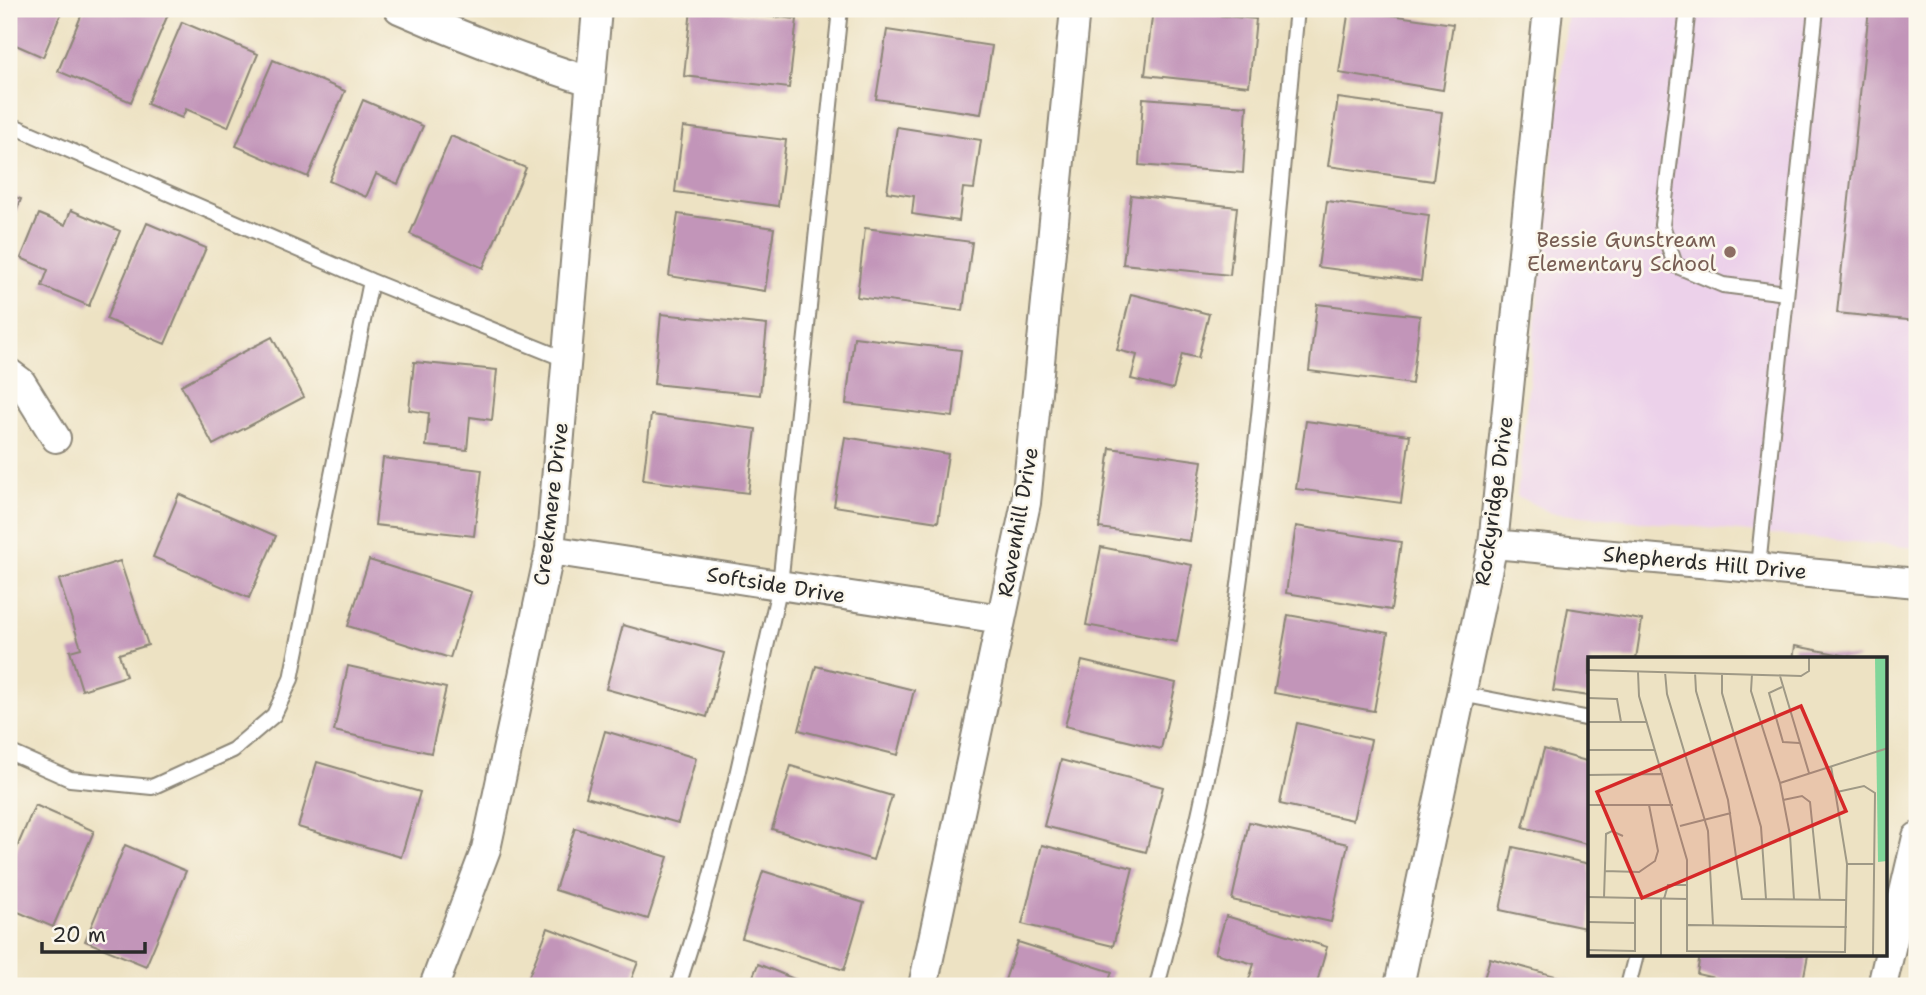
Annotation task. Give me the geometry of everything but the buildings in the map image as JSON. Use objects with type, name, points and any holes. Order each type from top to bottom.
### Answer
[{"type":"street","points":[[399,9],[480,42],[590,81]]},
{"type":"street","name":"Creekmere Drive","points":[[434,986],[486,849],[550,550],[597,9]]},
{"type":"street","name":"Ravenhill Drive","points":[[923,986],[1026,503],[1075,9]]},
{"type":"street","name":"Rockyridge Drive","points":[[1399,986],[1493,544],[1548,9]]},
{"type":"street","points":[[9,373],[21,382],[56,438]]},
{"type":"street","name":"Shepherds Hill Drive","points":[[1493,544],[1917,583]]},
{"type":"street","name":"Softside Drive","points":[[550,550],[1001,619]]},
{"type":"street","points":[[1882,986],[1917,837]]},
{"type":"lane","points":[[678,986],[701,913],[734,788],[780,585],[839,9]]},
{"type":"lane","points":[[1157,986],[1196,838],[1221,702],[1248,512],[1297,9]]},
{"type":"lane","points":[[1688,9],[1662,225],[1675,265],[1723,285],[1786,293]]},
{"type":"lane","points":[[1758,567],[1816,9]]},
{"type":"lane","points":[[9,124],[371,281],[567,360]]},
{"type":"lane","points":[[9,752],[70,779],[152,787],[233,750],[274,715],[291,679],[371,281]]},
{"type":"lane","points":[[1461,694],[1588,719]]},
{"type":"lane","points":[[1628,986],[1636,956]]},
{"type":"shaded area","name":"Bessie Gunstream Elementary School","points":[[1568,9],[1917,9],[1917,548],[1551,513],[1517,496]]},
{"type":"place","name":"Bessie Gunstream Elementary School","points":[[1730,252]]}]
